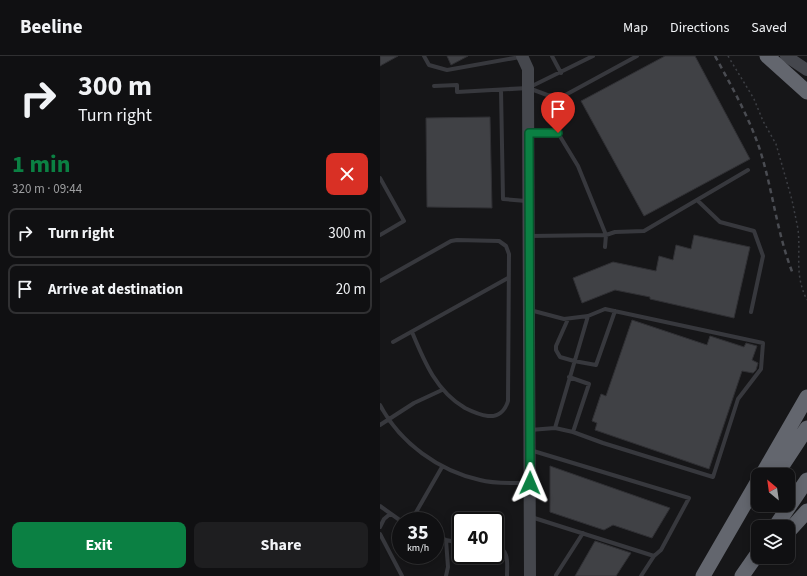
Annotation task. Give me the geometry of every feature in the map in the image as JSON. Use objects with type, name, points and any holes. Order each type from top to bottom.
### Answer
[{"type":"highway","points":[[767,56],[807,92]]},
{"type":"highway","points":[[766,468],[807,397]]},
{"type":"highway","points":[[781,468],[807,428]]},
{"type":"highway","points":[[780,520],[807,480]]},
{"type":"highway","points":[[703,576],[751,493]]},
{"type":"highway","points":[[795,524],[807,511]]},
{"type":"highway","points":[[709,576],[751,512]]},
{"type":"highway","points":[[742,576],[751,564]]},
{"type":"street","points":[[523,56],[528,69],[529,133],[530,576]]},
{"type":"street","points":[[786,56],[807,70]]},
{"type":"lane","points":[[424,56],[429,65],[448,70],[497,58],[523,56]]},
{"type":"lane","points":[[552,56],[561,73]]},
{"type":"lane","points":[[434,86],[457,85],[457,92],[528,88],[593,56]]},
{"type":"lane","points":[[528,88],[558,98],[637,56]]},
{"type":"lane","points":[[501,90],[503,199],[529,201]]},
{"type":"lane","points":[[550,95],[558,133],[578,166],[606,235],[605,247]]},
{"type":"lane","points":[[529,133],[558,133]]},
{"type":"lane","points":[[530,236],[606,235],[615,232],[644,231],[748,170]]},
{"type":"lane","points":[[380,178],[404,221],[380,235]]},
{"type":"lane","points":[[697,200],[720,222],[754,231],[763,256],[751,312]]},
{"type":"lane","points":[[380,281],[451,241],[499,241],[506,246],[509,254],[508,401],[507,406],[499,414],[494,416],[478,414],[453,400],[442,390],[428,368],[412,332]]},
{"type":"lane","points":[[393,342],[508,278]]},
{"type":"lane","points":[[530,310],[568,319],[588,316],[605,309],[763,343],[762,369],[738,399],[713,478],[573,432],[554,428],[530,430]]},
{"type":"lane","points":[[568,319],[556,346],[556,350],[560,357],[596,365],[615,311]]},
{"type":"lane","points":[[554,428],[588,316]]},
{"type":"lane","points":[[569,377],[589,384],[573,432]]},
{"type":"lane","points":[[380,425],[414,403],[442,390]]},
{"type":"lane","points":[[380,405],[400,434],[422,453],[442,467],[461,475],[481,480],[530,483]]},
{"type":"lane","points":[[530,450],[690,498],[661,550],[654,556],[641,576]]},
{"type":"lane","points":[[416,512],[442,467]]},
{"type":"lane","points":[[380,506],[390,514],[384,519],[380,527]]},
{"type":"lane","points":[[530,517],[654,556]]},
{"type":"lane","points":[[556,575],[583,533]]},
{"type":"lane","points":[[380,534],[402,576]]},
{"type":"lane","points":[[446,576],[448,567],[446,540],[452,541]]},
{"type":"lane","points":[[504,552],[506,555],[507,576]]},
{"type":"path","points":[[728,56],[754,99],[763,121],[779,152],[798,229],[798,271],[801,286],[807,300]]},
{"type":"building","points":[[380,56],[398,56],[380,66]]},
{"type":"building","points":[[447,56],[468,56],[451,65]]},
{"type":"building","points":[[665,56],[695,56],[750,159],[644,216],[581,101]]},
{"type":"building","points":[[490,117],[492,208],[427,207],[426,118]]},
{"type":"building","points":[[694,235],[750,247],[734,318],[650,299],[650,297],[615,290],[582,303],[573,278],[613,262],[656,271],[659,256],[673,260],[676,245],[691,249]]},
{"type":"building","points":[[632,320],[707,345],[710,336],[744,347],[746,343],[757,346],[752,360],[758,363],[756,370],[753,373],[742,371],[709,469],[595,430],[597,423],[592,421],[601,394],[606,396]]},
{"type":"building","points":[[550,466],[670,508],[652,538],[613,525],[604,530],[550,512]]},
{"type":"building","points":[[595,541],[631,553],[616,576],[575,576]]},
{"type":"railway","points":[[715,56],[734,91],[756,138],[783,244],[793,274]]},
{"type":"route","points":[[530,483],[529,133],[558,133]]}]
